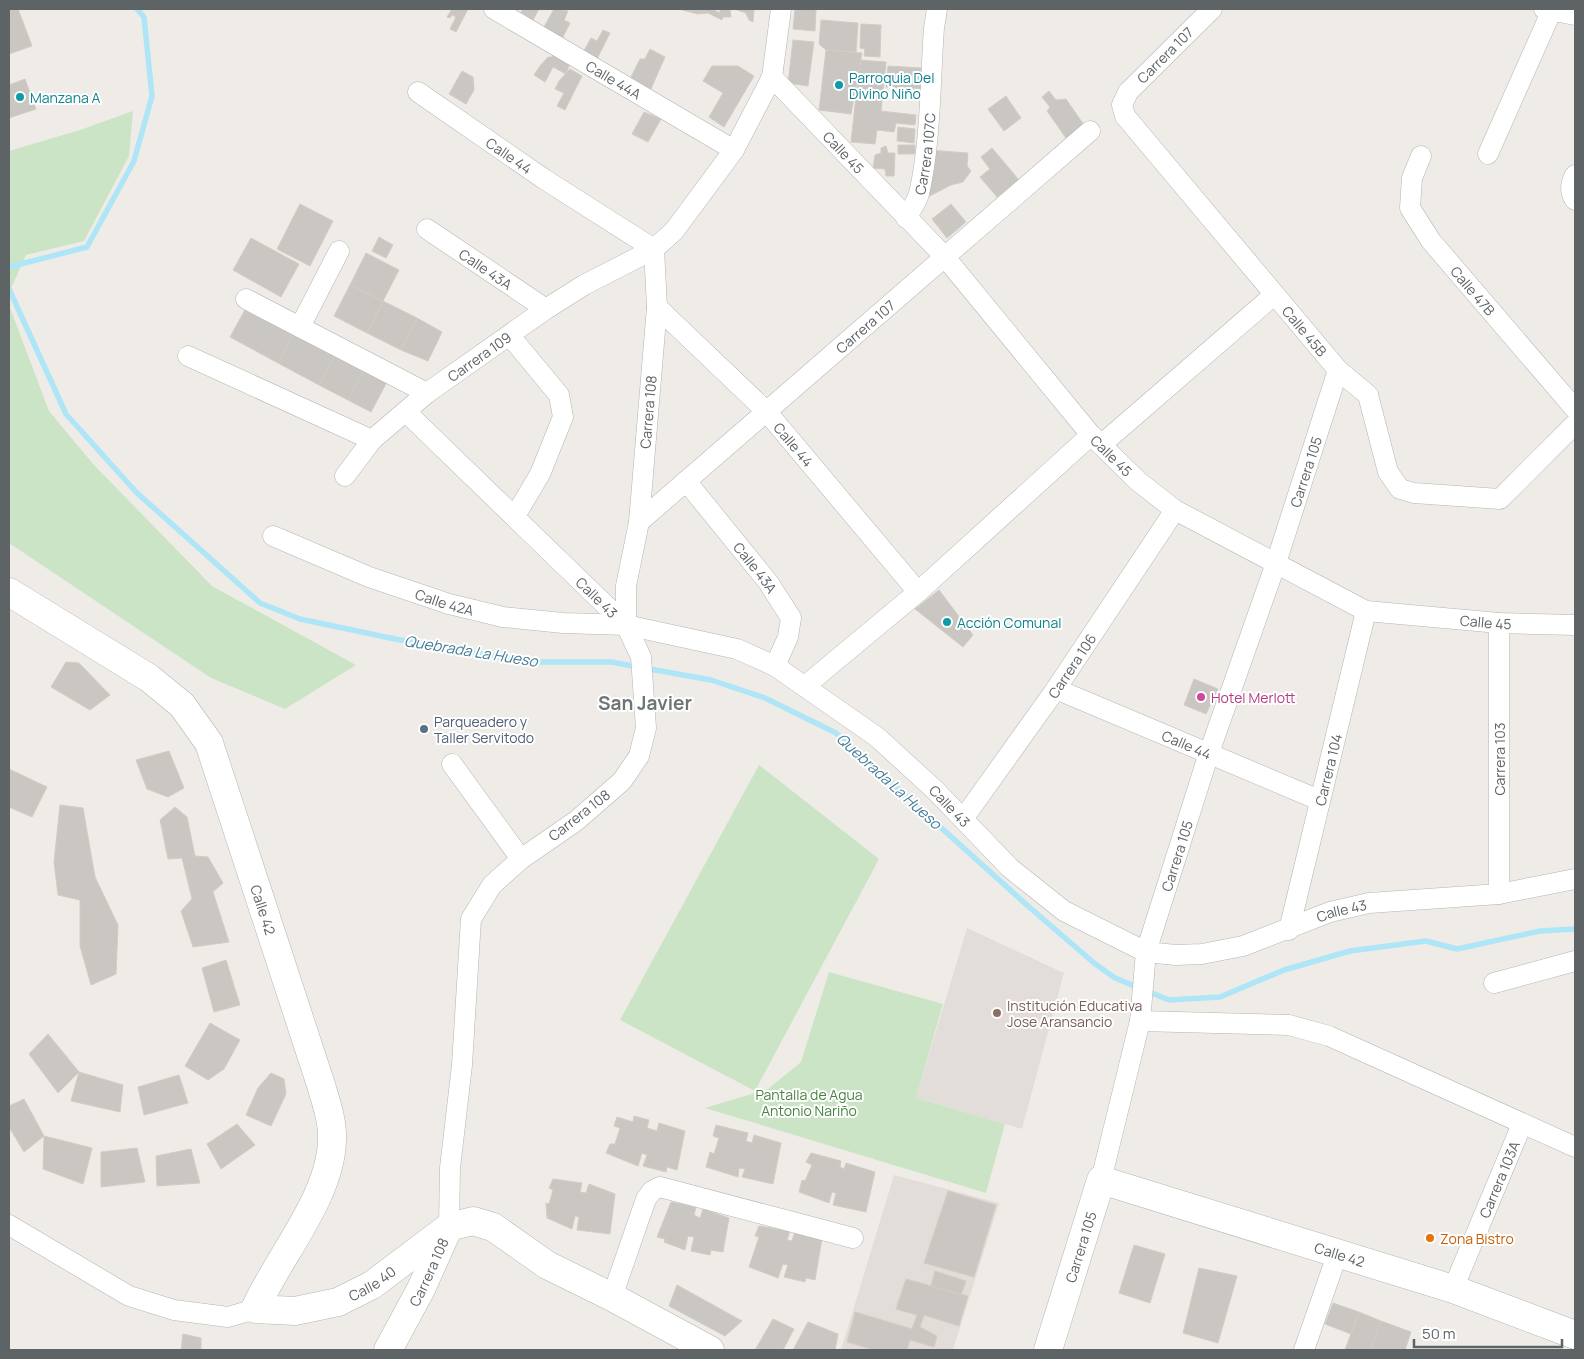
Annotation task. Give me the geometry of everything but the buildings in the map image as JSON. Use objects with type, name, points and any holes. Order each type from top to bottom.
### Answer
[{"type":"street","name":"Calle 44A","points":[[494,9],[734,150]]},
{"type":"street","points":[[654,249],[674,231],[734,150],[772,76],[781,9]]},
{"type":"street","name":"Carrera 107","points":[[1122,105],[1128,92],[1212,9]]},
{"type":"street","points":[[1488,154],[1548,9],[1575,15]]},
{"type":"street","name":"Carrera 107C","points":[[906,218],[919,195],[925,151],[935,18]]},
{"type":"street","name":"Calle 45","points":[[772,76],[944,256],[1097,440],[1139,482],[1175,510],[1366,611],[1499,623],[1575,625]]},
{"type":"street","name":"Calle 44","points":[[418,92],[544,179],[654,249]]},
{"type":"street","name":"Calle 45B","points":[[1122,105],[1125,116],[1274,295],[1338,370],[1368,395],[1388,472],[1400,489],[1414,493],[1500,499],[1575,424]]},
{"type":"street","name":"Carrera 107","points":[[639,522],[1090,131]]},
{"type":"street","name":"Calle 47B","points":[[1422,156],[1412,178],[1410,208],[1431,241],[1575,409]]},
{"type":"street","name":"Calle 43A","points":[[427,229],[546,309]]},
{"type":"street","name":"Carrera 109","points":[[345,476],[372,440],[427,393],[546,309],[654,249]]},
{"type":"street","name":"Carrera 108","points":[[388,1350],[421,1289],[449,1227],[450,1168],[462,1065],[471,919],[492,885],[521,859],[576,821],[622,782],[639,756],[646,728],[641,657],[626,625],[626,586],[639,522],[657,307],[654,249]]},
{"type":"street","points":[[300,327],[339,251]]},
{"type":"street","points":[[805,686],[1097,440],[1274,295]]},
{"type":"street","points":[[246,299],[427,393]]},
{"type":"street","name":"Calle 44","points":[[657,307],[766,411],[918,592]]},
{"type":"street","points":[[510,336],[559,395],[563,417],[540,474],[515,516]]},
{"type":"street","points":[[188,356],[372,440]]},
{"type":"street","name":"Carrera 105","points":[[1048,1350],[1101,1180],[1140,1021],[1146,952],[1209,753],[1276,563],[1338,370]]},
{"type":"street","name":"Calle 43","points":[[406,412],[626,625],[737,649],[775,666],[877,737],[935,790],[1010,868],[1064,910],[1146,952],[1176,955],[1202,954],[1243,946],[1289,930],[1330,912],[1369,903],[1499,894],[1575,879]]},
{"type":"street","name":"Calle 43A","points":[[686,481],[768,582],[791,618],[788,637],[775,666]]},
{"type":"street","name":"Carrera 106","points":[[962,819],[1056,689],[1175,510]]},
{"type":"street","name":"Calle 42A","points":[[273,536],[368,577],[449,604],[504,617],[563,623],[626,625]]},
{"type":"street","name":"Calle 42","points":[[9,592],[149,678],[182,704],[209,743],[320,1084],[330,1117],[332,1139],[330,1167],[318,1194],[255,1310]]},
{"type":"street","name":"Carrera 104","points":[[1289,930],[1366,611]]},
{"type":"street","name":"Carrera 103","points":[[1499,623],[1499,894]]},
{"type":"street","name":"Calle 44","points":[[1056,689],[1319,800]]},
{"type":"street","points":[[452,764],[521,859]]},
{"type":"street","points":[[1494,984],[1575,961]]},
{"type":"street","points":[[1140,1021],[1289,1025],[1329,1036],[1575,1147]]},
{"type":"street","name":"Carrera 103A","points":[[1452,1289],[1522,1124]]},
{"type":"street","name":"Calle 42","points":[[1101,1180],[1337,1255],[1452,1289],[1575,1335]]},
{"type":"street","points":[[612,1297],[646,1199],[652,1191],[660,1187],[853,1238]]},
{"type":"street","name":"Calle 40","points":[[9,1224],[130,1296],[174,1310],[228,1317],[255,1310],[295,1311],[338,1302],[372,1285],[449,1227],[473,1221],[493,1227],[547,1265],[612,1297],[710,1350]]},
{"type":"street","points":[[1304,1350],[1337,1255]]},
{"type":"shaded area","name":"Institución Educativa Jose Aransancio","points":[[967,928],[1064,973],[1022,1129],[916,1098]]},
{"type":"shaded area","points":[[894,1175],[999,1203],[953,1350],[841,1350]]},
{"type":"green space","points":[[133,111],[129,156],[84,241],[26,255],[9,293],[9,151],[80,130]]},
{"type":"green space","points":[[9,305],[49,411],[94,465],[212,586],[356,665],[285,709],[211,678],[9,543]]},
{"type":"green space","points":[[759,765],[879,859],[755,1091],[620,1020]]},
{"type":"green space","name":"Pantalla de Agua Antonio Nariño","points":[[829,972],[943,1004],[916,1098],[1005,1124],[986,1193],[705,1108],[768,1089],[801,1062]]},
{"type":"waterway","points":[[9,267],[87,247],[134,161],[152,96],[144,17],[137,9]]},
{"type":"waterway","name":"Quebrada La Hueso","points":[[9,289],[66,414],[136,492],[260,603],[300,619],[395,639],[528,662],[611,662],[711,680],[765,698],[836,733],[1028,906],[1094,963],[1115,978],[1169,1000],[1220,997],[1284,970],[1350,951],[1426,941],[1457,949],[1540,931],[1575,929]]},
{"type":"place","name":"Parroquia Del Divino Niño","points":[[839,85]]},
{"type":"place","name":"Manzana A","points":[[20,97]]},
{"type":"place","name":"Acción Comunal","points":[[947,622]]},
{"type":"place","name":"Hotel Merlott","points":[[1201,697]]},
{"type":"place","name":"Parqueadero y Taller Servitodo","points":[[424,729]]},
{"type":"place","name":"Institución Educativa Jose Aransancio","points":[[997,1013]]},
{"type":"place","name":"Zona Bistro","points":[[1430,1238]]},
{"type":"district","name":"San Javier","points":[[645,703]]}]
